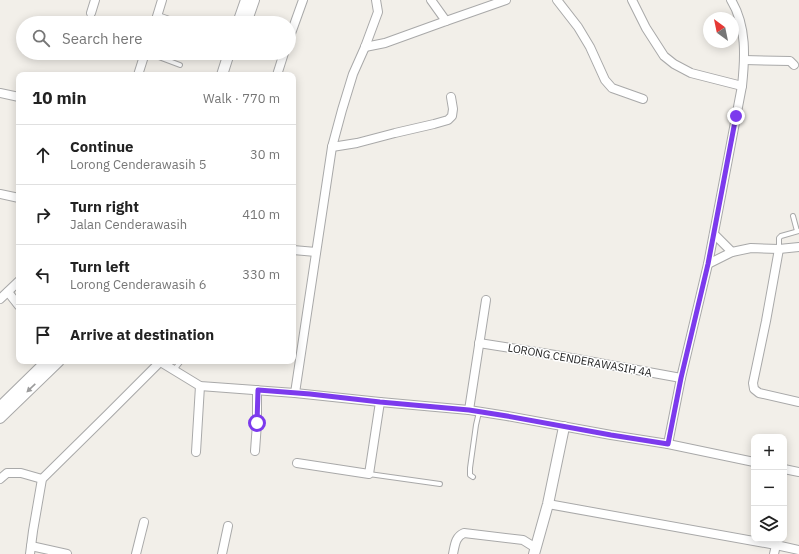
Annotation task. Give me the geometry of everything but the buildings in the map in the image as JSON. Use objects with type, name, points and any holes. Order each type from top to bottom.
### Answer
[{"type":"street","points":[[91,13],[95,0]]},
{"type":"street","points":[[157,16],[162,0]]},
{"type":"street","points":[[240,16],[246,0]]},
{"type":"street","points":[[248,16],[254,0]]},
{"type":"street","points":[[296,20],[303,0]]},
{"type":"street","points":[[295,393],[332,147],[353,74],[378,12],[376,0]]},
{"type":"street","points":[[431,0],[446,21]]},
{"type":"street","points":[[365,47],[385,43],[506,0]]},
{"type":"street","points":[[557,0],[578,27],[590,47],[605,80],[612,88],[643,99]]},
{"type":"street","points":[[632,0],[646,28],[664,56],[674,64],[691,73],[742,86]]},
{"type":"street","points":[[668,444],[681,378],[708,264],[742,86],[744,60],[742,30],[736,8],[732,0]]},
{"type":"street","points":[[139,72],[144,60]]},
{"type":"street","points":[[223,72],[227,60]]},
{"type":"street","points":[[230,72],[234,60]]},
{"type":"street","points":[[278,72],[282,60]]},
{"type":"street","points":[[744,60],[790,61],[794,65]]},
{"type":"street","points":[[0,93],[16,96]]},
{"type":"street","points":[[332,147],[357,143],[448,120],[452,116],[453,109],[451,97]]},
{"type":"street","points":[[0,194],[16,197]]},
{"type":"street","points":[[714,234],[732,252]]},
{"type":"street","points":[[708,264],[732,252],[751,248],[779,249],[799,247]]},
{"type":"street","points":[[779,249],[753,383],[754,389],[759,394],[799,402]]},
{"type":"street","points":[[296,250],[316,252]]},
{"type":"street","points":[[0,299],[16,284]]},
{"type":"street","points":[[8,292],[16,302]]},
{"type":"street","points":[[469,410],[486,300]]},
{"type":"street","name":"LORONG CENDERAWASIH 4A","points":[[479,343],[681,378]]},
{"type":"street","points":[[0,407],[44,364]]},
{"type":"street","points":[[0,418],[56,364]]},
{"type":"street","points":[[67,554],[30,550],[42,479],[156,364]]},
{"type":"street","points":[[164,364],[200,386],[295,393],[469,410],[668,444],[751,461]]},
{"type":"street","points":[[196,452],[200,386]]},
{"type":"street","points":[[255,451],[258,390]]},
{"type":"street","points":[[297,463],[369,474],[380,402]]},
{"type":"street","points":[[535,551],[548,504],[564,427]]},
{"type":"street","points":[[787,469],[799,472]]},
{"type":"street","points":[[0,479],[8,473],[21,473],[42,479]]},
{"type":"street","points":[[548,504],[799,550]]},
{"type":"street","points":[[136,554],[144,522]]},
{"type":"street","points":[[222,554],[228,526]]},
{"type":"street","points":[[453,554],[456,540],[464,533],[523,540],[531,545],[535,551]]},
{"type":"street","points":[[774,554],[776,545]]},
{"type":"lane","points":[[166,60],[180,65]]},
{"type":"lane","points":[[779,249],[780,236],[798,231],[793,216]]},
{"type":"lane","points":[[173,370],[178,364]]},
{"type":"lane","points":[[472,477],[470,475],[470,468],[476,425],[480,412]]},
{"type":"lane","points":[[369,474],[440,484]]},
{"type":"route","points":[[257,423],[258,390],[469,410],[668,444],[681,378],[708,264],[736,116]]}]
